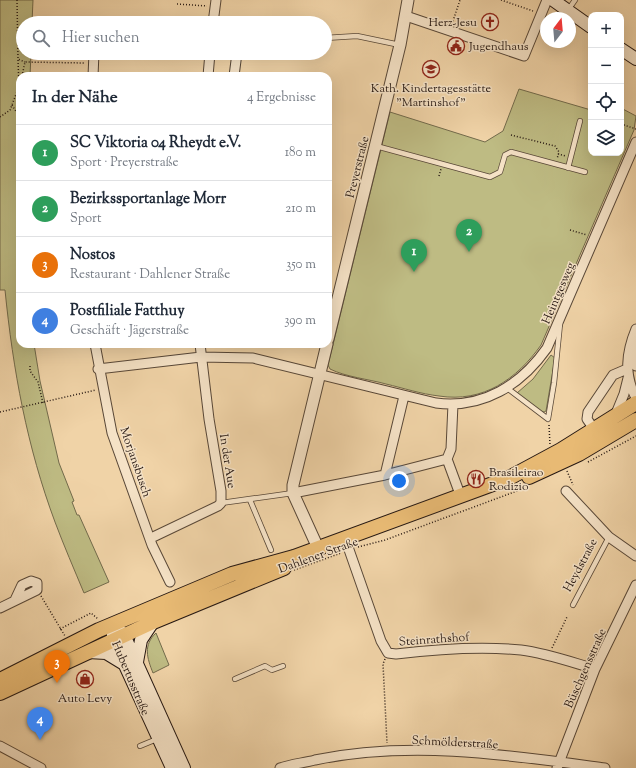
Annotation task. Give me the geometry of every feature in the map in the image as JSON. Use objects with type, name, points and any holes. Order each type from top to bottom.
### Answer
[{"type":"main road","points":[[553,0],[588,25]]},
{"type":"main road","points":[[624,51],[636,59]]},
{"type":"main road","name":"Dahlener Straße","points":[[0,680],[114,624],[232,574],[294,558],[509,478],[561,450],[636,403]]},
{"type":"main road","name":"Dahlener Straße","points":[[0,693],[85,652],[242,584],[348,547],[498,490],[579,454],[636,420]]},
{"type":"main road","points":[[618,432],[636,431]]},
{"type":"main road","points":[[137,662],[141,640],[153,622]]},
{"type":"main road","name":"Hubertusstraße","points":[[114,624],[119,637],[125,665],[172,768]]},
{"type":"main road","name":"Hubertusstraße","points":[[119,637],[137,662],[184,768]]},
{"type":"main road","points":[[85,652],[106,653],[125,665]]},
{"type":"street","name":"Preyerstraße","points":[[332,323],[400,46],[408,0]]},
{"type":"street","points":[[541,12],[547,0]]},
{"type":"street","points":[[214,16],[215,3]]},
{"type":"street","points":[[406,16],[450,29],[524,56],[540,13]]},
{"type":"street","points":[[93,60],[93,72]]},
{"type":"street","points":[[208,72],[209,60]]},
{"type":"street","points":[[235,72],[236,60]]},
{"type":"street","name":"Heintgesweg","points":[[98,369],[201,357],[253,358],[436,403],[453,404],[481,400],[507,388],[526,374],[548,348],[636,142]]},
{"type":"street","points":[[615,416],[624,394],[630,371],[632,341],[636,329]]},
{"type":"street","name":"Morjansbusch","points":[[95,348],[98,369],[112,433],[130,485],[151,538],[152,545],[170,582]]},
{"type":"street","name":"In der Aue","points":[[151,538],[218,506],[221,503],[221,491],[209,418],[200,348]]},
{"type":"street","points":[[318,548],[293,493],[293,476],[326,348]]},
{"type":"street","points":[[630,371],[636,398]]},
{"type":"street","points":[[594,429],[588,419],[588,412],[613,375],[630,371]]},
{"type":"street","points":[[386,475],[404,396]]},
{"type":"street","points":[[453,404],[451,449],[447,459],[461,497]]},
{"type":"street","points":[[293,493],[386,475],[447,459]]},
{"type":"street","name":"Heydstraße","points":[[566,491],[609,537],[636,556]]},
{"type":"street","name":"Steinrathshof","points":[[348,547],[381,641],[388,653],[396,654],[446,648],[491,648],[522,651],[548,656],[595,669]]},
{"type":"street","name":"Büschgensstraße","points":[[558,765],[595,669],[636,585]]},
{"type":"street","points":[[0,608],[37,590]]},
{"type":"street","points":[[0,746],[41,768]]},
{"type":"street","name":"Schmölderstraße","points":[[280,768],[344,754],[387,751],[445,750],[558,765],[605,768]]},
{"type":"lane","points":[[567,10],[575,0]]},
{"type":"lane","points":[[332,38],[357,36],[400,46]]},
{"type":"lane","points":[[568,168],[580,121]]},
{"type":"lane","points":[[376,146],[490,177],[500,172],[505,155],[511,152],[585,172]]},
{"type":"lane","points":[[507,388],[548,419],[555,376],[561,320]]},
{"type":"lane","points":[[221,503],[293,493]]},
{"type":"lane","points":[[250,500],[271,550]]},
{"type":"lane","name":"Heydstraße","points":[[573,605],[609,537]]},
{"type":"lane","points":[[235,678],[265,666],[272,670],[283,666]]},
{"type":"lane","points":[[140,746],[158,738],[175,747]]},
{"type":"path","points":[[17,0],[17,16]]},
{"type":"path","points":[[450,29],[460,0]]},
{"type":"path","points":[[501,0],[540,13]]},
{"type":"path","points":[[177,4],[215,3]]},
{"type":"path","points":[[18,60],[18,72]]},
{"type":"path","points":[[20,60],[25,62],[93,63]]},
{"type":"path","points":[[23,72],[25,62]]},
{"type":"path","points":[[0,117],[10,110],[16,95]]},
{"type":"path","points":[[12,105],[16,112]]},
{"type":"path","points":[[624,125],[636,129]]},
{"type":"path","points":[[511,135],[555,146],[559,152],[556,164]]},
{"type":"path","points":[[570,230],[594,239]]},
{"type":"path","points":[[30,366],[30,371],[38,382],[43,402]]},
{"type":"path","points":[[0,412],[102,389]]},
{"type":"path","points":[[548,419],[549,444],[551,446]]},
{"type":"path","points":[[587,462],[636,436]]},
{"type":"path","points":[[561,473],[567,470],[574,487],[566,491]]},
{"type":"path","points":[[288,572],[348,547],[385,540],[529,486]]},
{"type":"path","points":[[37,590],[70,645]]},
{"type":"path","points":[[60,629],[91,613],[99,620]]},
{"type":"path","points":[[548,656],[567,617]]},
{"type":"path","points":[[387,751],[383,664],[388,653]]},
{"type":"shaded area","points":[[0,0],[33,0],[32,16],[16,16],[16,60],[31,60],[30,72],[16,72],[16,348],[35,348],[40,381],[59,463],[74,501],[72,502],[77,515],[79,515],[109,582],[84,593],[65,549],[36,465],[22,408],[12,349],[5,290],[0,290]]},
{"type":"shaded area","points":[[519,89],[588,109],[588,156],[623,156],[541,345],[532,357],[510,378],[498,386],[470,396],[455,397],[426,394],[350,376],[330,369],[328,365],[390,112],[485,142],[503,131]]},
{"type":"shaded area","points":[[624,110],[636,116],[634,130],[624,153]]},
{"type":"shaded area","points":[[551,355],[555,358],[546,411],[544,412],[539,411],[517,393],[533,379]]},
{"type":"shaded area","points":[[156,633],[169,665],[153,673],[147,652],[149,642]]},
{"type":"place","name":"Herz-Jesu","points":[[490,22]]},
{"type":"place","name":"Jugendhaus","points":[[456,46]]},
{"type":"place","name":"Kath. Kindertagesstätte \"Martinshof\"","points":[[431,69]]},
{"type":"place","name":"Bezirkssportanlage Morr","points":[[469,252]]},
{"type":"place","name":"SC Viktoria 04 Rheydt e.V.","points":[[414,272]]},
{"type":"place","name":"Brasileirao Rodizio","points":[[476,479]]},
{"type":"place","name":"Auto Levy","points":[[85,679]]},
{"type":"place","name":"Nostos","points":[[57,683]]},
{"type":"place","name":"Postfiliale Fatthuy","points":[[40,740]]}]
